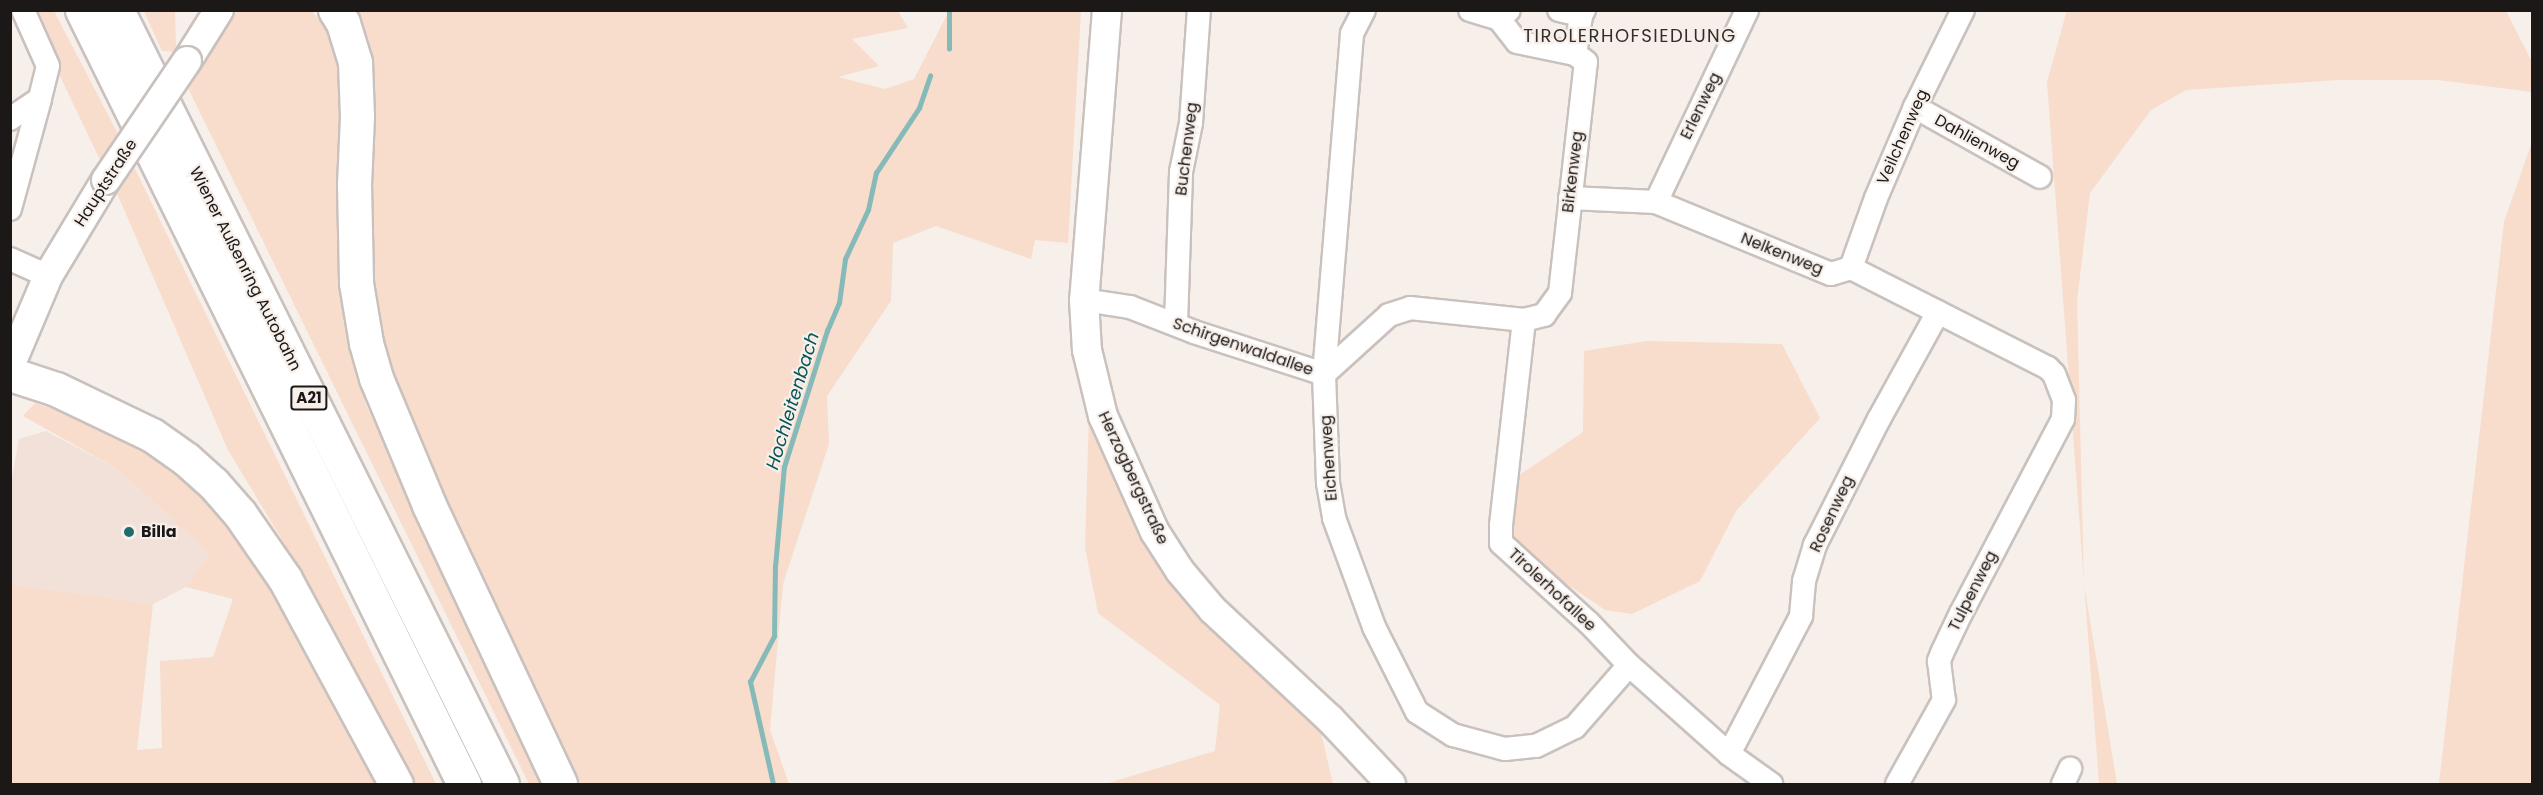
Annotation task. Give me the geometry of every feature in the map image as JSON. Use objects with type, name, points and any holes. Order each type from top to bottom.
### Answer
[{"type":"highway","name":"Wiener Außenring Autobahn","points":[[82,10],[464,784]]},
{"type":"highway","name":"Wiener Außenring Autobahn","points":[[117,10],[502,784]]},
{"type":"highway","points":[[335,10],[343,23],[355,62],[357,96],[354,219],[356,283],[368,351],[399,439],[560,784]]},
{"type":"highway","points":[[10,374],[56,389],[152,435],[186,459],[213,483],[254,531],[285,579],[396,784]]},
{"type":"main road","name":"Hauptstraße","points":[[10,366],[48,276],[106,180],[219,10]]},
{"type":"main road","name":"Herzogbergstraße","points":[[1107,10],[1084,300],[1087,350],[1103,416],[1155,532],[1180,571],[1213,610],[1330,719],[1392,784]]},
{"type":"street","points":[[10,208],[48,66],[23,10]]},
{"type":"street","name":"Buchenweg","points":[[1176,324],[1181,172],[1191,123],[1200,10]]},
{"type":"street","name":"Eichenweg","points":[[1364,10],[1352,34],[1324,374],[1328,483],[1334,518],[1374,627],[1417,712],[1453,735],[1505,749],[1536,746],[1575,727],[1629,665]]},
{"type":"street","points":[[1470,10],[1504,15],[1516,42],[1575,54]]},
{"type":"street","name":"Erlenweg","points":[[1656,202],[1747,10]]},
{"type":"street","name":"Veilchenweg","points":[[1851,268],[1876,198],[1915,107],[1963,10]]},
{"type":"street","name":"Birkenweg","points":[[1524,320],[1544,315],[1560,293],[1586,62],[1575,54],[1575,12]]},
{"type":"street","points":[[10,119],[40,99]]},
{"type":"street","name":"Dahlienweg","points":[[1915,107],[2040,177]]},
{"type":"street","name":"Nelkenweg","points":[[1570,198],[1656,202],[1831,274],[1851,268]]},
{"type":"street","points":[[10,259],[48,276]]},
{"type":"street","points":[[1851,268],[1938,312]]},
{"type":"street","name":"Schirgenwaldallee","points":[[1084,300],[1130,307],[1324,374],[1389,315],[1410,308],[1524,320]]},
{"type":"street","name":"Tulpenweg","points":[[1898,784],[1944,700],[1939,661],[1960,613],[2063,419],[2064,400],[2054,374],[2048,368],[1938,312]]},
{"type":"street","name":"Rosenweg","points":[[1729,754],[1801,616],[1804,581],[1815,545],[1879,418],[1938,312]]},
{"type":"street","name":"Tirolerhofallee","points":[[1524,320],[1501,526],[1502,543],[1590,624],[1629,665],[1729,754],[1772,784]]},
{"type":"shaded area","points":[[2067,10],[2506,11],[2532,62],[2532,92],[2438,80],[2338,80],[2186,90],[2151,110],[2090,193],[2077,301],[2084,580],[2047,82]]},
{"type":"shaded area","points":[[29,11],[54,11],[119,136],[101,162]]},
{"type":"shaded area","points":[[144,11],[175,11],[176,52],[162,51]]},
{"type":"shaded area","points":[[230,11],[312,11],[335,41],[343,91],[343,320],[366,405],[548,784],[529,784],[187,86]]},
{"type":"shaded area","points":[[345,11],[898,11],[908,28],[852,39],[879,66],[838,77],[885,89],[914,79],[949,11],[1081,11],[1068,243],[1035,240],[1031,259],[936,226],[893,243],[891,301],[827,396],[829,444],[783,584],[770,730],[789,784],[574,784],[416,441],[379,342]]},
{"type":"shaded area","points":[[2532,142],[2532,784],[2439,784],[2504,222]]},
{"type":"shaded area","points":[[133,165],[436,784],[413,784],[316,596],[228,450],[116,191]]},
{"type":"shaded area","points":[[1647,341],[1782,344],[1820,418],[1736,511],[1700,581],[1632,614],[1605,610],[1530,559],[1508,533],[1518,476],[1583,432],[1584,351]]},
{"type":"shaded area","points":[[35,403],[109,428],[171,467],[230,525],[302,628],[383,784],[11,784],[11,584],[153,604],[137,750],[162,748],[160,661],[213,657],[233,599],[186,587],[209,553],[116,468],[23,416]]},
{"type":"shaded area","points":[[1089,413],[1145,543],[1321,733],[1333,784],[1105,784],[1215,751],[1220,705],[1098,613],[1085,548]]},
{"type":"shaded area","points":[[46,431],[116,468],[209,553],[186,587],[153,604],[11,584],[11,483],[19,439]]},
{"type":"shaded area","points":[[2084,586],[2117,784],[2099,784]]},
{"type":"waterway","name":"Hochleitenbach","points":[[949,10],[949,49]]},
{"type":"waterway","name":"Hochleitenbach","points":[[773,784],[750,682],[774,636],[775,567],[784,467],[827,331],[839,303],[845,259],[868,210],[876,173],[919,108],[930,76]]},
{"type":"place","name":"Billa","points":[[129,532]]},
{"type":"district","name":"TIROLERHOFSIEDLUNG","points":[[1630,36]]}]
